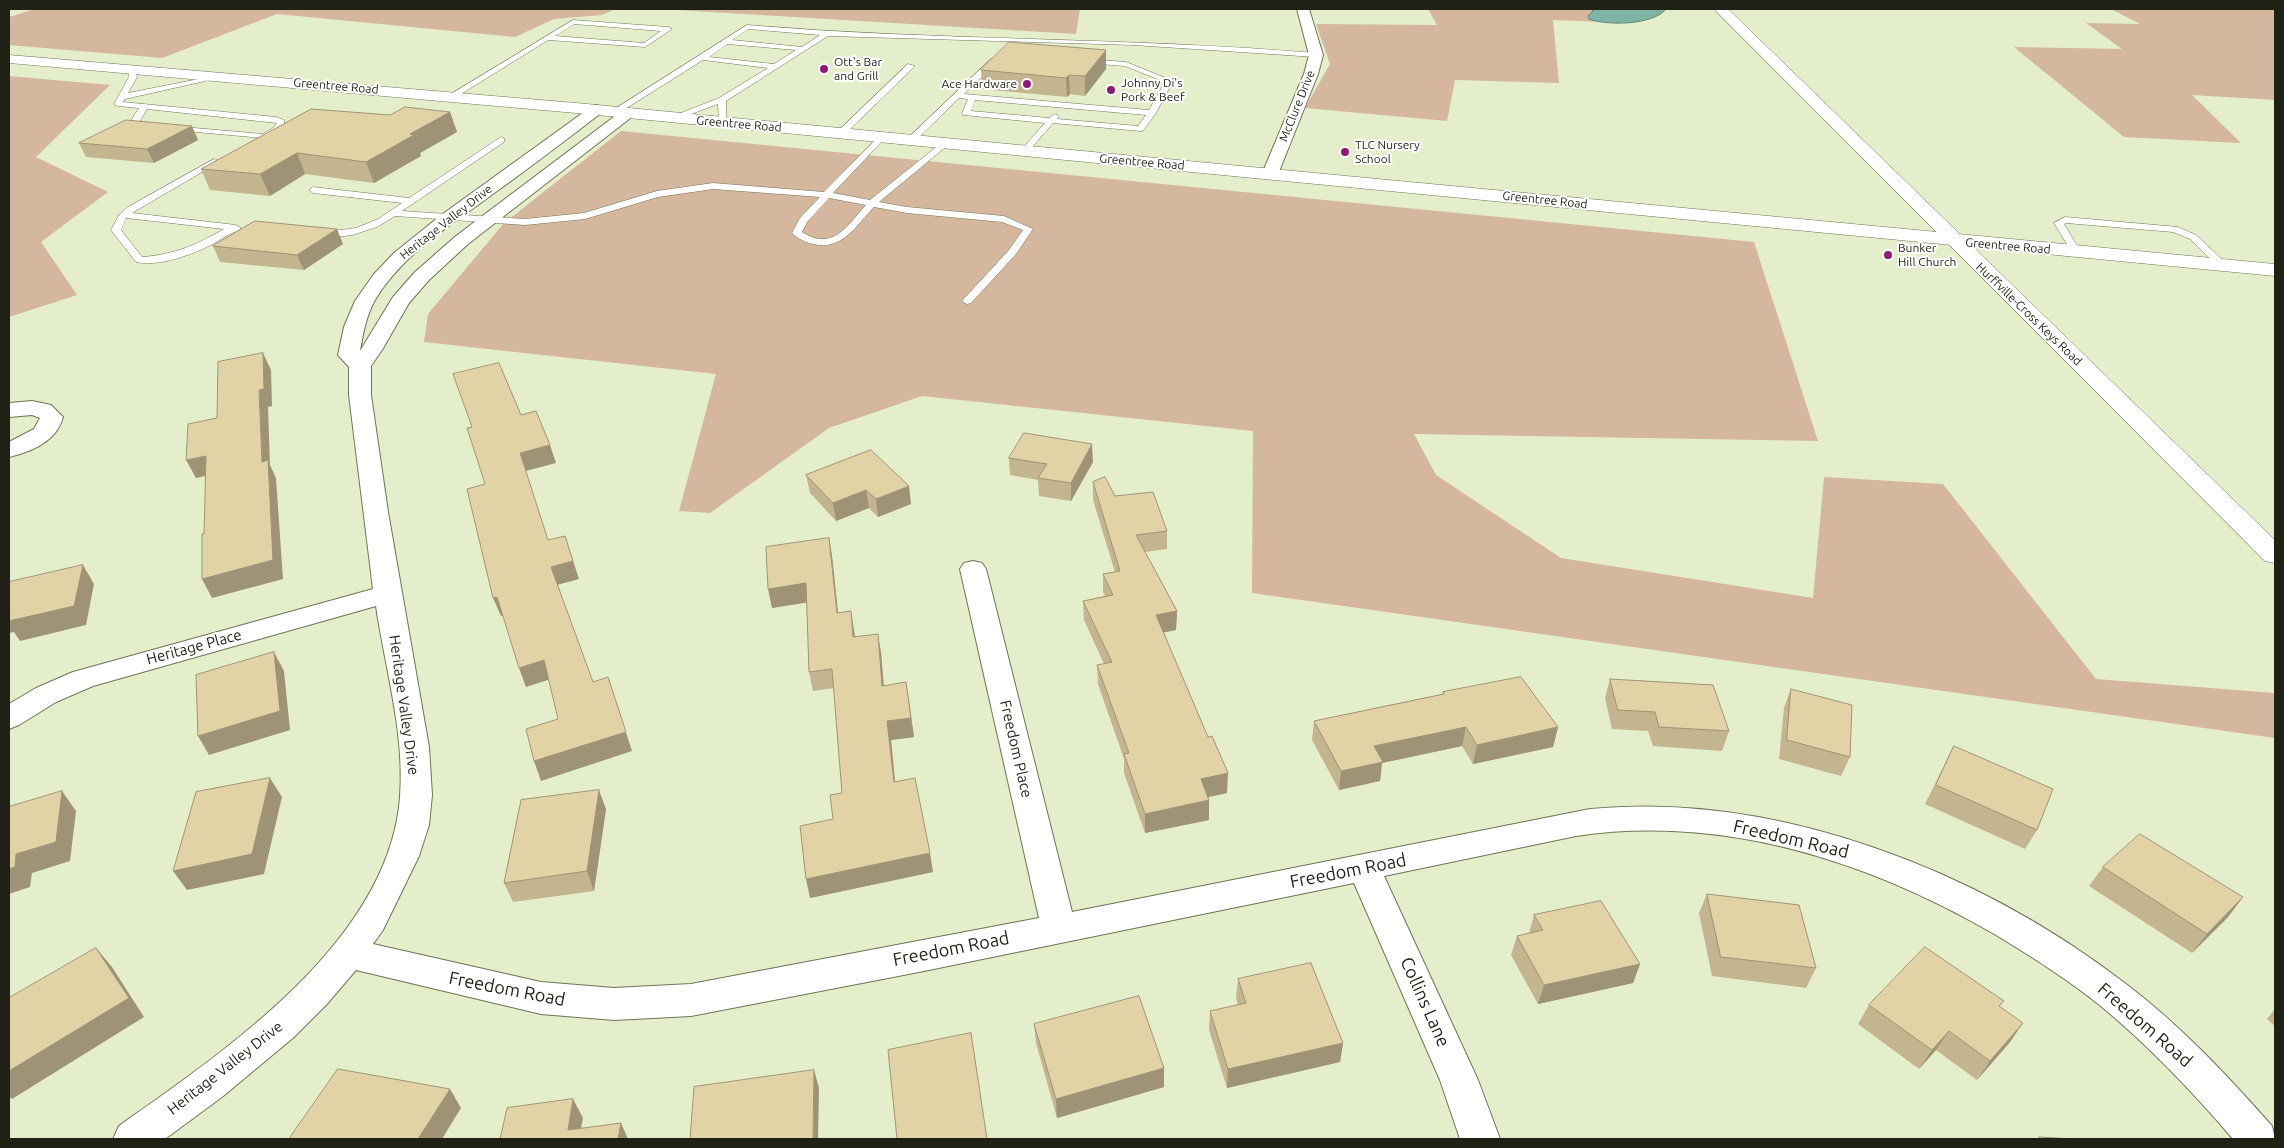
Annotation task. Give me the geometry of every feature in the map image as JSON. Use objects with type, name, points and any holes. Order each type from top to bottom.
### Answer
[{"type":"street","name":"McClure Drive","points":[[1270,174],[1311,74],[1316,55],[1303,9]]},
{"type":"street","name":"Hurffville-Cross Keys Road","points":[[1721,9],[2275,555]]},
{"type":"street","name":"Greentree Road","points":[[9,59],[224,76],[1024,150],[1955,241],[2275,270]]},
{"type":"street","name":"Heritage Valley Drive","points":[[360,366],[349,355],[352,328],[366,299],[396,261],[449,218],[613,112]]},
{"type":"street","name":"Heritage Valley Drive","points":[[133,1139],[263,1040],[302,1006],[350,954],[371,922],[389,889],[407,844],[414,818],[416,795],[414,760],[387,594],[361,404],[360,366],[410,288],[433,264],[488,220],[613,112]]},
{"type":"street","points":[[9,410],[38,408],[48,412],[52,417],[52,424],[45,432],[34,439],[9,450]]},
{"type":"street","name":"Freedom Place","points":[[973,569],[1058,928]]},
{"type":"street","name":"Heritage Place","points":[[9,718],[46,695],[83,678],[387,594]]},
{"type":"street","name":"Freedom Road","points":[[350,954],[541,998],[606,1004],[647,1004],[717,996],[1601,820],[1670,820],[1734,825],[1768,830],[1838,848],[1902,871],[1968,903],[2029,938],[2112,993],[2176,1050],[2208,1082],[2258,1139]]},
{"type":"street","name":"Collins Lane","points":[[1364,868],[1459,1080],[1480,1139]]},
{"type":"lane","points":[[450,97],[573,22],[668,29],[645,45],[549,38]]},
{"type":"lane","points":[[613,112],[702,58],[747,27],[827,34],[1068,41],[1276,51],[1316,55]]},
{"type":"lane","points":[[672,118],[722,100],[827,34]]},
{"type":"lane","points":[[725,42],[804,50]]},
{"type":"lane","points":[[911,140],[1002,53]]},
{"type":"lane","points":[[702,58],[774,66]]},
{"type":"lane","points":[[972,98],[966,113],[1140,129],[1152,113],[1169,81],[1126,64],[1078,60]]},
{"type":"lane","points":[[841,133],[911,66]]},
{"type":"lane","points":[[131,69],[133,77],[118,104],[276,119],[282,122],[276,130],[247,145]]},
{"type":"lane","points":[[120,98],[143,91],[224,76]]},
{"type":"lane","points":[[958,96],[1152,113]]},
{"type":"lane","points":[[722,100],[723,122]]},
{"type":"lane","points":[[1024,150],[1063,105]]},
{"type":"lane","points":[[144,106],[136,119],[138,124],[263,136]]},
{"type":"lane","points":[[882,137],[798,228],[797,233],[803,238],[813,241],[830,242],[843,236],[873,203],[945,143]]},
{"type":"lane","points":[[306,234],[343,234],[364,230],[393,213],[501,140]]},
{"type":"lane","points":[[125,214],[239,228],[196,250],[179,256],[139,260],[116,230],[125,214],[131,209],[222,159]]},
{"type":"lane","points":[[393,213],[525,222],[585,216],[657,194],[713,186],[828,196],[907,210],[1004,219],[1028,229],[1013,252],[967,301]]},
{"type":"lane","points":[[313,190],[411,201]]},
{"type":"lane","points":[[2076,252],[2059,223],[2065,220],[2175,229],[2193,237],[2223,265]]},
{"type":"shaded area","points":[[35,9],[615,9],[602,15],[554,19],[515,37],[277,14],[162,58],[9,45],[9,17]]},
{"type":"shaded area","points":[[661,9],[1080,9],[1076,34]]},
{"type":"shaded area","points":[[1428,9],[1666,9],[1604,22],[1553,20],[1559,83],[1455,80],[1447,121],[1305,108],[1330,64],[1316,24],[1437,25]]},
{"type":"shaded area","points":[[2111,9],[2275,9],[2275,100],[2192,95],[2241,143],[2124,137],[2014,47],[2122,49],[2086,23],[2140,24]]},
{"type":"shaded area","points":[[9,76],[110,85],[36,157],[108,192],[41,242],[77,295],[9,317]]},
{"type":"shaded area","points":[[621,131],[1754,242],[1818,441],[1414,434],[1436,475],[1561,558],[1813,598],[1824,477],[1943,484],[2096,679],[2275,693],[2275,738],[1252,593],[1253,431],[922,396],[829,428],[710,513],[679,511],[716,374],[424,342],[428,314],[504,223]]},
{"type":"water","points":[[1591,9],[1666,9],[1660,14],[1641,21],[1607,23],[1589,19],[1588,16],[1593,11]]},
{"type":"building","points":[[1009,42],[1106,50],[1085,76],[1069,75],[1066,78],[981,70]]},
{"type":"building","points":[[405,107],[450,112],[410,134],[414,135],[366,162],[297,153],[260,174],[201,169],[311,109],[390,115]]},
{"type":"building","points":[[126,120],[192,126],[147,149],[79,143]]},
{"type":"building","points":[[255,221],[337,229],[297,255],[213,246]]},
{"type":"building","points":[[263,353],[264,389],[259,390],[262,462],[268,460],[273,560],[202,579],[206,456],[186,460],[188,424],[217,418],[218,362]]},
{"type":"building","points":[[499,363],[521,415],[536,411],[550,445],[520,453],[548,540],[565,536],[573,561],[551,567],[593,682],[608,677],[626,732],[534,761],[526,729],[558,719],[544,660],[519,668],[497,597],[493,598],[467,489],[485,484],[467,428],[472,427],[453,374]]},
{"type":"building","points":[[1024,433],[1092,444],[1071,483],[1038,478],[1047,464],[1009,458]]},
{"type":"building","points":[[871,450],[909,486],[876,499],[866,490],[833,503],[806,475]]},
{"type":"building","points":[[1105,477],[1115,496],[1153,492],[1167,531],[1136,535],[1177,611],[1156,615],[1208,737],[1212,736],[1228,773],[1201,779],[1209,800],[1145,814],[1124,754],[1129,753],[1097,665],[1112,662],[1083,601],[1113,595],[1103,574],[1120,571],[1093,482]]},
{"type":"building","points":[[829,538],[837,613],[851,611],[853,637],[878,634],[882,686],[906,682],[911,718],[887,721],[894,782],[915,778],[930,853],[806,879],[800,826],[833,819],[830,795],[842,793],[832,669],[809,672],[806,583],[768,589],[766,547]]},
{"type":"building","points":[[83,565],[74,606],[9,621],[9,582]]},
{"type":"building","points":[[274,652],[280,711],[198,736],[196,675]]},
{"type":"building","points":[[1521,677],[1558,727],[1477,745],[1466,727],[1374,746],[1383,762],[1341,771],[1314,721],[1444,694],[1443,692]]},
{"type":"building","points":[[1610,679],[1713,685],[1729,731],[1659,727],[1655,712],[1618,710]]},
{"type":"building","points":[[1791,689],[1852,705],[1850,757],[1787,740]]},
{"type":"building","points":[[1954,746],[2053,789],[2037,830],[1936,785]]},
{"type":"building","points":[[270,778],[252,854],[173,871],[196,792]]},
{"type":"building","points":[[599,790],[587,871],[504,883],[521,800]]},
{"type":"building","points":[[62,791],[56,842],[16,854],[15,867],[9,869],[9,807]]},
{"type":"building","points":[[2140,834],[2243,897],[2207,934],[2103,867]]},
{"type":"building","points":[[1707,894],[1799,905],[1816,968],[1721,957]]},
{"type":"building","points":[[1601,901],[1640,964],[1544,985],[1517,936],[1543,930],[1534,915]]},
{"type":"building","points":[[1925,947],[2004,1001],[1999,1006],[2023,1023],[1990,1061],[1949,1031],[1932,1050],[1869,1005]]},
{"type":"building","points":[[96,948],[129,998],[9,1071],[9,998]]},
{"type":"building","points":[[1311,963],[1343,1043],[1228,1069],[1210,1011],[1246,1003],[1238,979]]},
{"type":"building","points":[[1139,996],[1164,1068],[1056,1099],[1034,1024]]},
{"type":"building","points":[[971,1033],[987,1139],[897,1139],[888,1050]]},
{"type":"building","points":[[338,1069],[450,1089],[418,1139],[289,1139]]},
{"type":"building","points":[[814,1070],[813,1139],[690,1139],[694,1087]]},
{"type":"building","points":[[573,1099],[568,1130],[621,1123],[618,1139],[500,1139],[507,1108]]},
{"type":"building","points":[[2039,1137],[2075,1139],[2040,1139]]},
{"type":"place","name":"Ott's Bar and Grill","points":[[824,69]]},
{"type":"place","name":"Ace Hardware","points":[[1027,84]]},
{"type":"place","name":"Johnny Di's Pork & Beef","points":[[1111,90]]},
{"type":"place","name":"TLC Nursery School","points":[[1345,152]]},
{"type":"place","name":"Bunker Hill Church","points":[[1888,255]]}]
